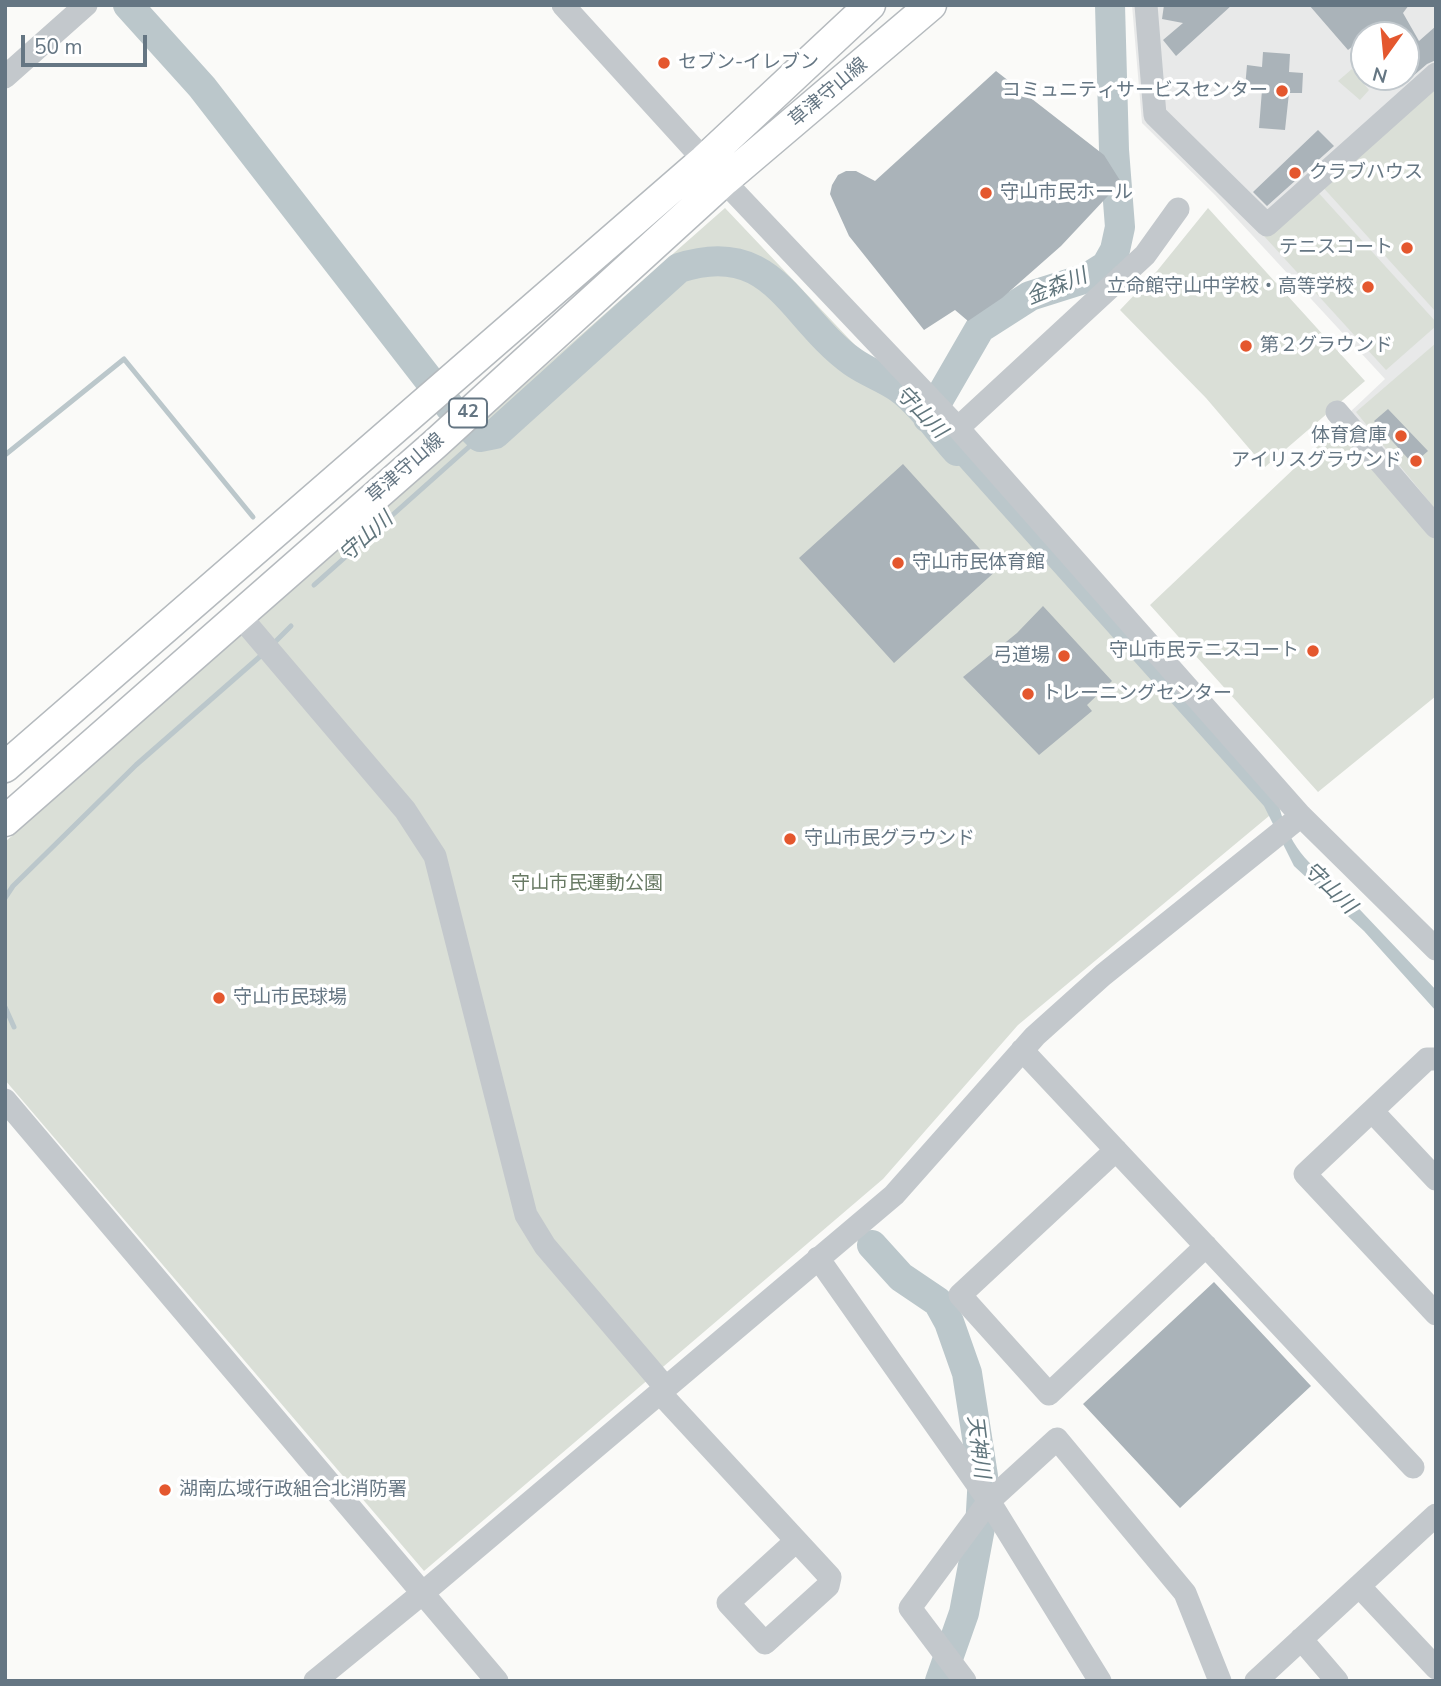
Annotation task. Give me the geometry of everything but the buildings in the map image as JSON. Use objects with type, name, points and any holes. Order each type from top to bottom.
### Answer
[{"type":"main road","name":"草津守山線","points":[[5,821],[435,444],[715,170],[870,5]]},
{"type":"main road","name":"草津守山線","points":[[5,767],[715,170],[931,5]]},
{"type":"street","points":[[5,77],[86,5]]},
{"type":"street","points":[[563,5],[952,421],[1301,816],[1436,949]]},
{"type":"street","points":[[1146,5],[1155,115],[1267,225],[1436,74]]},
{"type":"street","points":[[952,421],[1145,255],[1178,209]]},
{"type":"street","points":[[1337,412],[1436,527]]},
{"type":"street","points":[[245,622],[405,810],[435,856],[526,1215],[545,1246],[663,1391],[830,1577],[828,1586],[765,1643],[728,1603],[796,1541]]},
{"type":"street","points":[[315,1681],[894,1195],[1022,1050],[1103,975],[1301,816]]},
{"type":"street","points":[[1022,1050],[1413,1467]]},
{"type":"street","points":[[1436,1059],[1427,1059],[1305,1174],[1436,1314]]},
{"type":"street","points":[[5,1100],[497,1681]]},
{"type":"street","points":[[1372,1111],[1436,1179]]},
{"type":"street","points":[[1116,1150],[961,1296],[1049,1394],[1206,1246]]},
{"type":"street","points":[[818,1258],[989,1501],[1100,1681]]},
{"type":"street","points":[[965,1681],[910,1608],[989,1501],[1057,1439],[1185,1593],[1220,1681]]},
{"type":"street","points":[[1256,1681],[1359,1586],[1431,1530]]},
{"type":"street","points":[[1359,1586],[1436,1668]]},
{"type":"street","points":[[1301,1639],[1337,1681]]},
{"type":"shaded area","name":"立命館守山中学校・高等学校","points":[[1132,5],[1436,5],[1436,516],[1349,413],[1385,379],[1215,195],[1142,123]]},
{"type":"green space","points":[[1350,71],[1350,91],[1368,91],[1360,100],[1338,81]]},
{"type":"green space","name":"テニスコート","points":[[1436,80],[1436,312],[1320,184]]},
{"type":"green space","points":[[1315,189],[1436,322],[1436,326],[1386,370],[1264,236]]},
{"type":"green space","name":"守山市民運動公園","points":[[725,208],[1287,801],[1018,1025],[883,1179],[424,1571],[5,1080],[5,842]]},
{"type":"green space","name":"第２グラウンド","points":[[1208,208],[1365,381],[1265,467],[1206,398],[1120,310],[1157,271]]},
{"type":"green space","name":"アイリスグラウンド","points":[[1436,343],[1436,510],[1356,412]]},
{"type":"green space","name":"守山市民テニスコート","points":[[1338,427],[1436,539],[1436,696],[1318,792],[1150,605]]},
{"type":"water","points":[[935,416],[1277,796],[1283,820],[1301,853],[1328,876],[1436,990],[1436,1011],[1364,931],[1294,866],[1264,806],[927,430]]},
{"type":"waterway","name":"守山川","points":[[128,5],[202,87],[450,407],[480,437],[495,434],[679,268],[711,261],[737,263],[759,272],[778,286],[831,344],[853,362],[907,394],[957,451]]},
{"type":"waterway","name":"金森川","points":[[928,418],[980,328],[1030,296],[1087,278],[1106,266],[1115,250],[1120,227],[1114,150],[1110,5]]},
{"type":"waterway","name":"守山川","points":[[5,455],[124,359],[253,517]]},
{"type":"waterway","name":"守山川","points":[[314,585],[480,437]]},
{"type":"waterway","points":[[271,646],[291,626]]},
{"type":"waterway","points":[[5,898],[13,886],[136,765],[264,653]]},
{"type":"waterway","points":[[5,1007],[14,1027]]},
{"type":"waterway","name":"天神川","points":[[872,1245],[901,1277],[938,1302],[949,1322],[967,1373],[983,1476],[980,1528],[964,1613],[940,1681]]},
{"type":"place","name":"セブン-イレブン","points":[[664,63]]},
{"type":"place","name":"コミュニティサービスセンター","points":[[1282,91]]},
{"type":"place","name":"クラブハウス","points":[[1295,173]]},
{"type":"place","name":"守山市民ホール","points":[[986,193]]},
{"type":"place","name":"テニスコート","points":[[1407,248]]},
{"type":"place","name":"立命館守山中学校・高等学校","points":[[1368,287]]},
{"type":"place","name":"第２グラウンド","points":[[1246,346]]},
{"type":"place","name":"体育倉庫","points":[[1401,436]]},
{"type":"place","name":"アイリスグラウンド","points":[[1416,461]]},
{"type":"place","name":"守山市民体育館","points":[[898,563]]},
{"type":"place","name":"守山市民テニスコート","points":[[1313,651]]},
{"type":"place","name":"弓道場","points":[[1064,656]]},
{"type":"place","name":"トレーニングセンター","points":[[1028,694]]},
{"type":"place","name":"守山市民グラウンド","points":[[790,839]]},
{"type":"place","name":"守山市民球場","points":[[219,998]]},
{"type":"place","name":"湖南広域行政組合北消防署","points":[[165,1490]]}]
